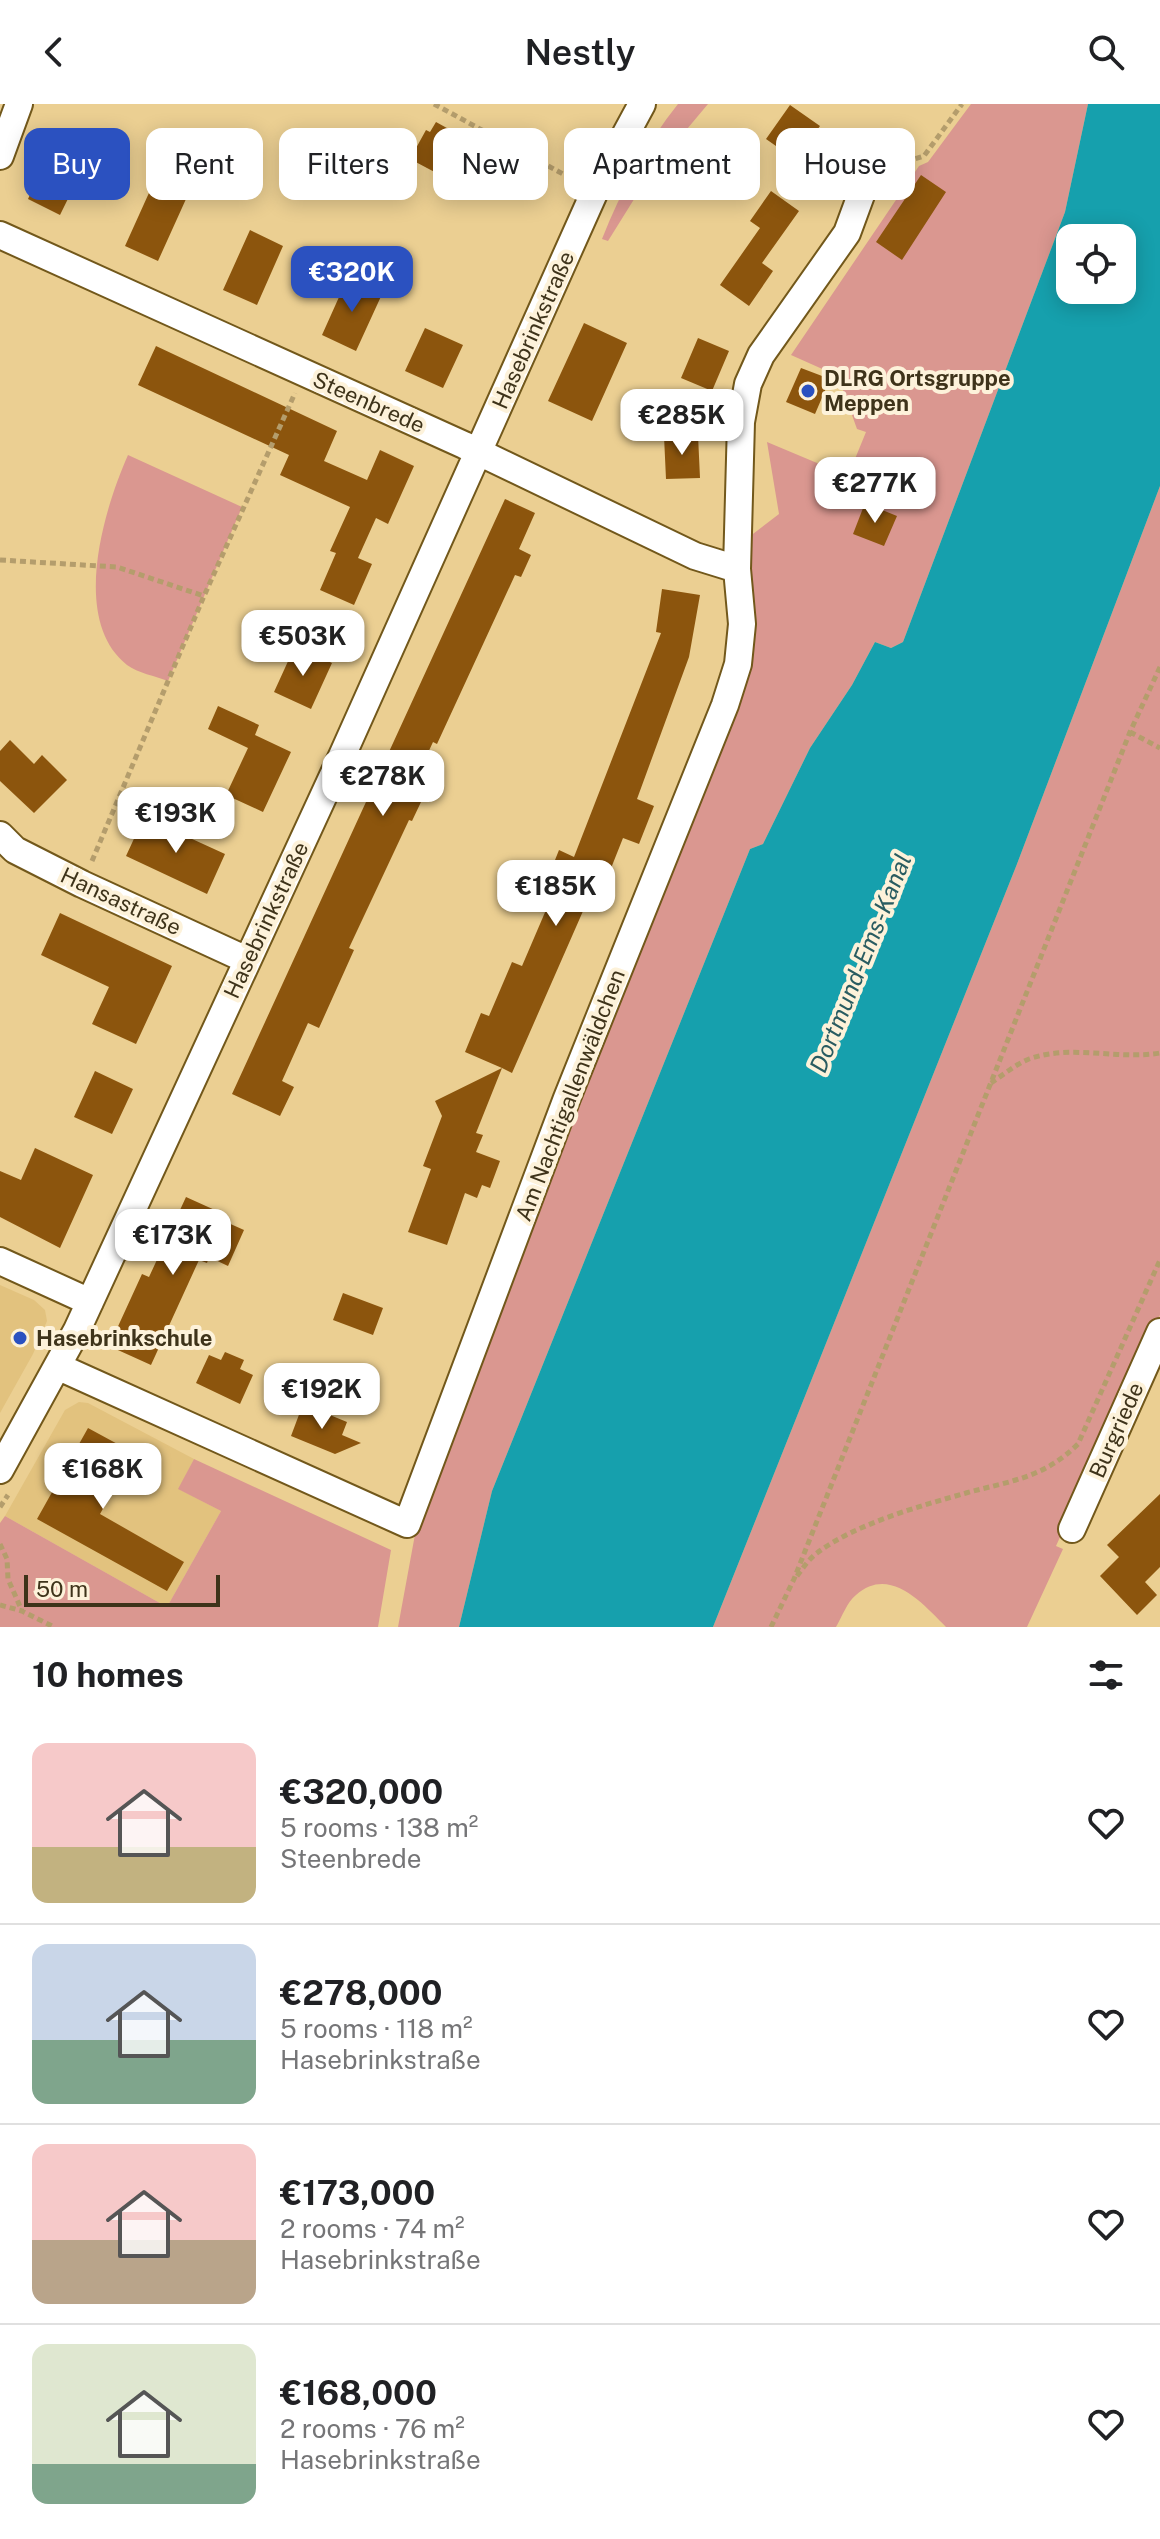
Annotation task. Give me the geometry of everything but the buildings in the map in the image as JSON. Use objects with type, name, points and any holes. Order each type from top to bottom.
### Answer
[{"type":"street","points":[[0,156],[19,104]]},
{"type":"street","name":"Hasebrinkstraße","points":[[0,1470],[59,1367],[90,1302],[479,453],[595,191],[642,104]]},
{"type":"street","name":"Am Nachtigallenwäldchen","points":[[59,1367],[407,1524],[567,1098],[725,705],[738,664],[742,624],[737,569],[741,422],[748,384],[761,355],[847,233],[859,200]]},
{"type":"street","name":"Steenbrede","points":[[0,235],[479,453],[695,556],[737,569]]},
{"type":"street","name":"Hansastraße","points":[[0,835],[15,850],[82,884],[247,960]]},
{"type":"street","points":[[0,1261],[90,1302]]},
{"type":"street","name":"Burgriede","points":[[1072,1529],[1160,1332]]},
{"type":"path","points":[[434,104],[564,174]]},
{"type":"path","points":[[915,159],[924,156],[962,104]]},
{"type":"path","points":[[82,884],[204,596],[305,373]]},
{"type":"path","points":[[0,560],[117,567],[204,596]]},
{"type":"path","points":[[771,1627],[794,1579],[1130,732],[1160,667]]},
{"type":"path","points":[[1130,732],[1160,748]]},
{"type":"path","points":[[990,1083],[1027,1060],[1064,1052],[1138,1057],[1160,1053]]},
{"type":"path","points":[[794,1579],[815,1554],[849,1533],[964,1494],[1024,1479],[1058,1464],[1078,1444],[1160,1260]]},
{"type":"path","points":[[0,1544],[7,1559],[8,1579],[22,1611]]},
{"type":"path","points":[[0,1605],[22,1611],[54,1627]]},
{"type":"shaded area","points":[[678,104],[708,104],[688,128],[660,128]]},
{"type":"shaded area","points":[[971,104],[1088,104],[1065,212],[1060,224],[1056,224],[1056,236],[903,642],[891,648],[875,642],[852,685],[810,748],[763,844],[750,849],[492,1491],[459,1627],[398,1627],[416,1529],[576,1100],[734,707],[749,537],[779,514],[767,442],[848,476],[866,432],[857,429],[838,376],[791,355],[896,200],[915,200],[915,172],[928,162]]},
{"type":"shaded area","points":[[619,200],[634,200],[608,241],[602,239]]},
{"type":"shaded area","points":[[128,455],[242,507],[168,681],[127,665],[110,645],[100,621],[96,593],[102,533]]},
{"type":"shaded area","points":[[1160,486],[1160,1315],[1056,1546],[1063,1549],[1027,1627],[946,1627],[905,1591],[881,1584],[869,1587],[853,1598],[836,1627],[713,1627],[1017,864]]},
{"type":"shaded area","name":"Hasebrinkschule","points":[[0,1285],[34,1300],[45,1310],[47,1321],[33,1354],[0,1413]]},
{"type":"shaded area","points":[[79,1402],[88,1403],[194,1459],[179,1489],[221,1511],[167,1607],[5,1516],[65,1410]]},
{"type":"shaded area","points":[[194,1459],[391,1550],[378,1627],[0,1627],[0,1523],[5,1516],[167,1607],[221,1511],[178,1489]]},
{"type":"water","name":"Dortmund-Ems-Kanal","points":[[1088,104],[1160,104],[1160,486],[1017,864],[713,1627],[459,1627],[492,1491],[750,849],[763,844],[810,748],[852,685],[875,642],[891,648],[903,642],[1056,236],[1056,304],[1136,304],[1136,224],[1060,224]]},
{"type":"place","name":"DLRG Ortsgruppe Meppen","points":[[808,391]]},
{"type":"place","name":"Hasebrinkschule","points":[[20,1338]]}]
